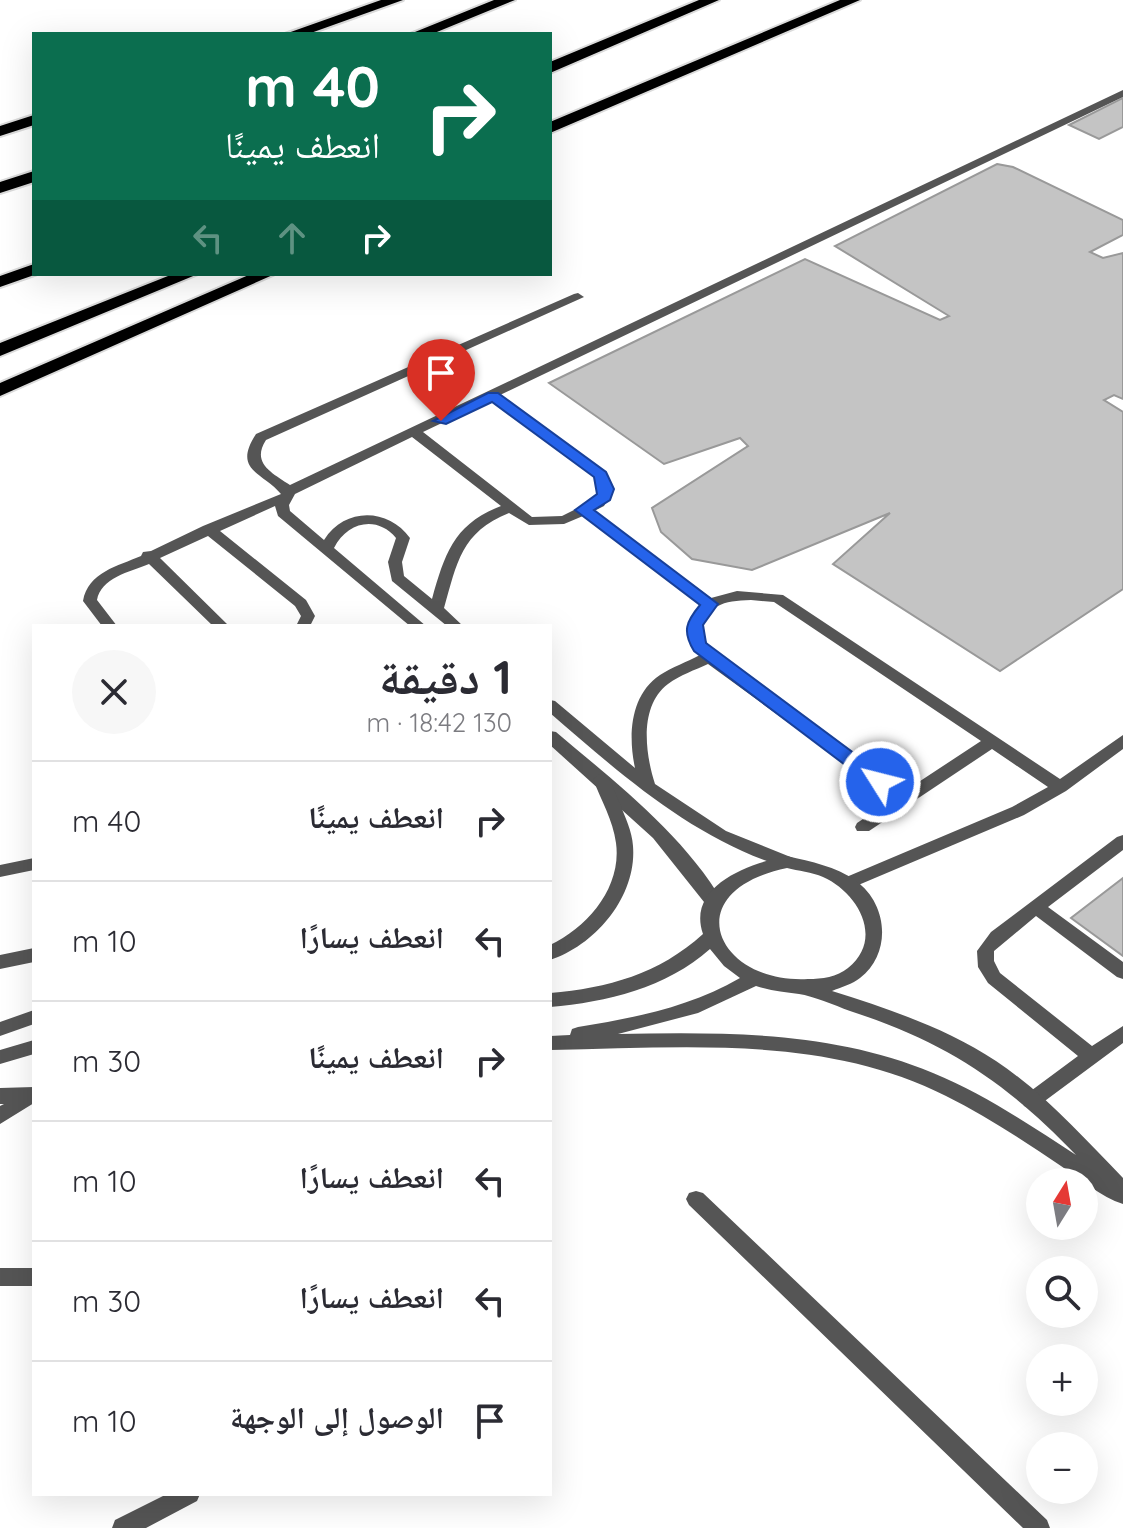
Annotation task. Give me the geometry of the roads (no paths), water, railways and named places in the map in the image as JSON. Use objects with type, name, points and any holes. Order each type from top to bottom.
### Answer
[{"type":"highway","points":[[299,32],[396,0]]},
{"type":"highway","points":[[423,32],[508,0]]},
{"type":"highway","points":[[552,67],[712,0]]},
{"type":"highway","points":[[552,127],[853,0]]},
{"type":"highway","points":[[0,131],[32,121]]},
{"type":"highway","points":[[0,188],[32,177]]},
{"type":"highway","points":[[0,282],[32,270]]},
{"type":"highway","points":[[0,350],[184,276]]},
{"type":"highway","points":[[0,390],[261,276]]},
{"type":"street","points":[[108,624],[90,601],[92,590],[113,572],[287,494],[1123,93]]},
{"type":"street","points":[[287,494],[251,459],[252,448],[261,437],[578,297]]},
{"type":"street","points":[[415,433],[519,516],[541,523],[564,520],[604,496],[607,489],[600,475],[493,396]]},
{"type":"street","points":[[287,494],[283,513],[417,624]]},
{"type":"street","points":[[436,609],[458,540],[483,518],[508,508]]},
{"type":"street","points":[[583,510],[710,604]]},
{"type":"street","points":[[326,549],[334,532],[351,521],[377,520],[389,524],[403,538],[395,562],[397,578],[454,624]]},
{"type":"street","points":[[208,529],[301,603],[308,616],[304,624]]},
{"type":"street","points":[[148,555],[220,624]]},
{"type":"street","points":[[904,799],[709,657],[694,635],[700,613],[710,604],[741,594],[778,598],[1060,787]]},
{"type":"street","points":[[648,788],[638,743],[648,701],[661,682],[709,657]]},
{"type":"street","points":[[552,707],[648,788],[708,831],[734,845],[787,862]]},
{"type":"street","points":[[552,738],[675,847],[714,902]]},
{"type":"street","points":[[863,827],[993,741]]},
{"type":"street","points":[[850,882],[980,830],[1060,787],[1123,741]]},
{"type":"street","points":[[552,952],[586,931],[609,906],[622,878],[625,848],[601,779]]},
{"type":"street","points":[[1091,1056],[994,978],[983,960],[989,943],[1123,841]]},
{"type":"street","points":[[801,988],[824,985],[846,977],[862,965],[873,950],[877,932],[874,914],[850,882],[809,864],[787,862],[763,865],[742,873],[724,886],[714,902],[710,919],[713,936],[728,960],[755,978],[871,1009],[954,1045],[992,1069],[1031,1101],[1123,1194]]},
{"type":"street","points":[[0,871],[32,864]]},
{"type":"street","points":[[1036,907],[1123,972]]},
{"type":"street","points":[[552,1000],[616,990],[654,977],[690,959],[713,936]]},
{"type":"street","points":[[0,962],[32,955]]},
{"type":"street","points":[[552,1041],[678,1011],[736,990],[755,978]]},
{"type":"street","points":[[0,1029],[32,1018]]},
{"type":"street","points":[[1031,1101],[1123,1033]]},
{"type":"street","points":[[552,1041],[736,1041],[802,1045],[862,1056],[924,1077],[989,1109],[1123,1194]]},
{"type":"street","points":[[0,1057],[32,1048]]},
{"type":"street","points":[[0,1096],[32,1096]]},
{"type":"street","points":[[0,1116],[32,1096]]},
{"type":"street","points":[[696,1199],[1039,1528]]},
{"type":"street","points":[[0,1277],[32,1277]]},
{"type":"street","points":[[123,1528],[185,1496]]}]
